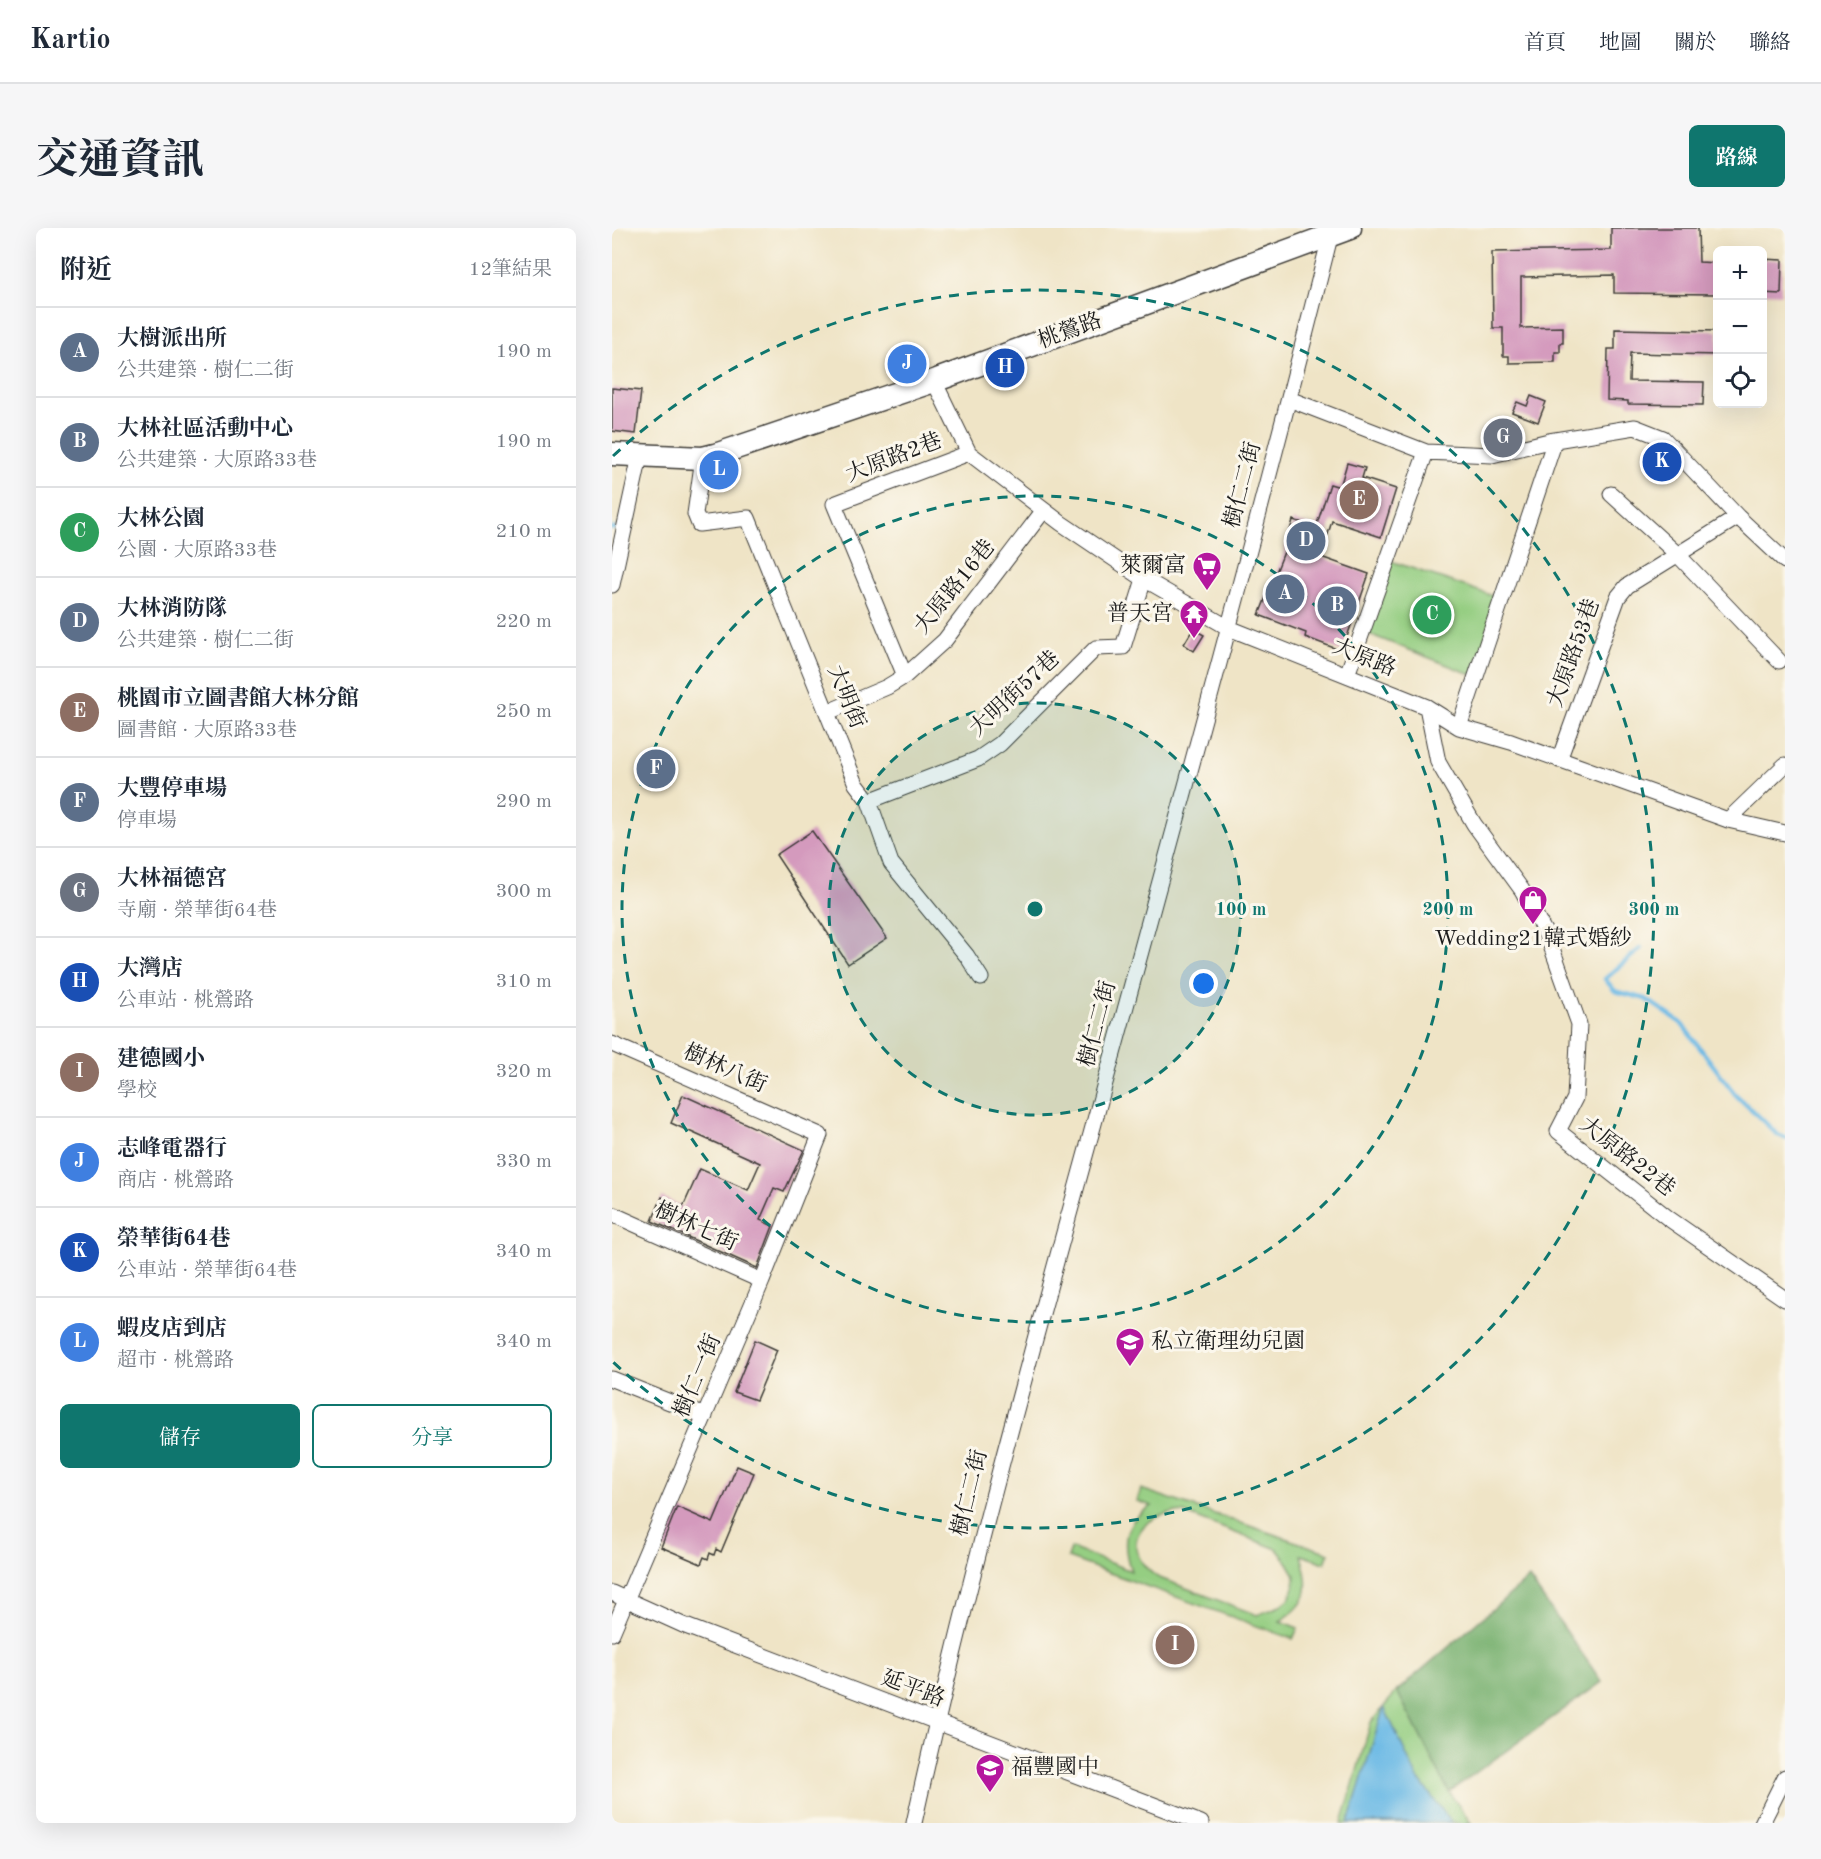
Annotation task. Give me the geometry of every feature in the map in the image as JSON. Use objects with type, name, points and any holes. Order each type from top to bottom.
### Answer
[{"type":"main road","name":"桃鶯路","points":[[612,454],[703,458],[934,381],[1340,232]]},
{"type":"street","name":"樹仁二街","points":[[914,1823],[936,1722],[1006,1446],[1229,628],[1289,399],[1340,232]]},
{"type":"street","name":"大原路","points":[[934,381],[969,453],[1044,510],[1144,579],[1229,628],[1427,708],[1459,727],[1511,742],[1728,820],[1785,833]]},
{"type":"street","points":[[1289,399],[1426,452],[1492,455],[1555,440],[1635,427],[1663,438],[1738,517],[1785,561]]},
{"type":"street","points":[[1459,727],[1555,440]]},
{"type":"street","points":[[1347,675],[1426,452]]},
{"type":"street","name":"大原路2巷","points":[[905,675],[834,504],[969,453]]},
{"type":"street","points":[[612,585],[640,456]]},
{"type":"street","name":"大明街","points":[[703,458],[694,514],[699,524],[748,518],[856,784],[869,801],[891,862],[967,956],[981,978]]},
{"type":"street","points":[[1611,494],[1678,555],[1779,662]]},
{"type":"street","name":"大原路16巷","points":[[828,712],[887,687],[905,675],[945,640],[1044,510]]},
{"type":"street","name":"大原路53巷","points":[[1559,760],[1618,597],[1627,586],[1738,517]]},
{"type":"street","name":"大明街57巷","points":[[869,801],[978,759],[1000,744],[1096,648],[1123,648],[1144,579]]},
{"type":"street","name":"大原路22巷","points":[[1427,708],[1438,762],[1474,824],[1522,890],[1543,930],[1579,1024],[1575,1098],[1558,1131],[1668,1218],[1785,1299]]},
{"type":"street","points":[[1728,820],[1785,765]]},
{"type":"street","name":"樹林八街","points":[[612,1044],[820,1135]]},
{"type":"street","name":"樹仁一街","points":[[612,1633],[762,1281],[820,1135]]},
{"type":"street","name":"樹林七街","points":[[612,1214],[762,1281]]},
{"type":"street","points":[[612,1379],[705,1416]]},
{"type":"street","name":"延平路","points":[[612,1593],[683,1625],[1201,1823]]},
{"type":"street","points":[[1762,1823],[1785,1777]]},
{"type":"green space","points":[[1388,560],[1499,598],[1473,675],[1366,633]]},
{"type":"green space","points":[[1141,1489],[1329,1553],[1325,1563],[1301,1555],[1306,1577],[1306,1594],[1298,1608],[1280,1621],[1298,1628],[1293,1639],[1068,1558],[1071,1548],[1131,1571],[1126,1551],[1127,1534],[1135,1519],[1152,1506],[1137,1501]],"holes":[[[1175,1512],[1184,1513],[1277,1549],[1295,1575],[1294,1587],[1289,1599],[1280,1606],[1257,1615],[1157,1577],[1139,1557],[1136,1547],[1137,1537],[1150,1521]]]},
{"type":"green space","points":[[1529,1578],[1602,1682],[1449,1792],[1397,1691]]},
{"type":"green space","points":[[1397,1691],[1449,1792],[1471,1823],[1342,1823],[1371,1722]]},
{"type":"water","points":[[1384,1707],[1417,1777],[1452,1823],[1348,1823]]},
{"type":"building","points":[[1611,228],[1698,228],[1699,262],[1713,263],[1713,294],[1614,293],[1614,275],[1521,277],[1521,328],[1563,327],[1563,343],[1560,343],[1560,352],[1555,352],[1555,362],[1509,363],[1509,356],[1503,356],[1503,328],[1493,328],[1492,252],[1611,250]]},
{"type":"building","points":[[1767,259],[1782,260],[1781,294],[1767,293]]},
{"type":"building","points":[[1615,329],[1713,331],[1713,355],[1630,353],[1629,381],[1704,382],[1703,405],[1628,404],[1628,401],[1607,400],[1608,349],[1615,349]]},
{"type":"building","points":[[612,388],[641,391],[636,434],[612,431]]},
{"type":"building","points":[[1531,396],[1546,402],[1538,422],[1512,412],[1517,402],[1527,406]]},
{"type":"building","points":[[1347,463],[1365,468],[1362,478],[1396,489],[1381,537],[1332,521],[1321,557],[1369,574],[1342,651],[1305,637],[1306,633],[1259,615],[1284,552],[1293,520],[1316,527],[1330,484],[1340,487]]},
{"type":"building","name":"普天宮","points":[[1193,629],[1204,635],[1194,651],[1184,644]]},
{"type":"building","points":[[812,831],[887,938],[848,964],[776,855]]},
{"type":"building","points":[[683,1095],[804,1150],[784,1192],[774,1188],[760,1220],[773,1226],[757,1268],[652,1221],[662,1197],[683,1207],[700,1169],[748,1190],[760,1163],[671,1123]]},
{"type":"building","points":[[755,1340],[777,1350],[756,1400],[734,1392]]},
{"type":"building","points":[[737,1466],[754,1473],[721,1552],[716,1549],[714,1555],[710,1553],[708,1559],[704,1557],[701,1564],[661,1547],[677,1507],[713,1523]]},
{"type":"waterway","points":[[1641,948],[1605,979],[1615,991],[1646,999],[1681,1023],[1735,1094],[1778,1135],[1785,1138]]},
{"type":"place","name":"志峰電器行","points":[[907,364]]},
{"type":"place","name":"大灣店","points":[[1005,368]]},
{"type":"place","name":"大林福德宮","points":[[1503,438]]},
{"type":"place","name":"榮華街64巷","points":[[1662,462]]},
{"type":"place","name":"蝦皮店到店","points":[[719,470]]},
{"type":"place","name":"桃園市立圖書館大林分館","points":[[1359,500]]},
{"type":"place","name":"大林消防隊","points":[[1306,541]]},
{"type":"place","name":"萊爾富","points":[[1207,592]]},
{"type":"place","name":"大樹派出所","points":[[1285,594]]},
{"type":"place","name":"大林社區活動中心","points":[[1337,606]]},
{"type":"place","name":"大林公園","points":[[1432,615]]},
{"type":"place","name":"普天宮","points":[[1194,640]]},
{"type":"place","name":"大豐停車場","points":[[656,769]]},
{"type":"place","name":"Wedding21韓式婚紗","points":[[1533,926]]},
{"type":"place","name":"私立衛理幼兒園","points":[[1130,1368]]},
{"type":"place","name":"建德國小","points":[[1175,1645]]},
{"type":"place","name":"福豐國中","points":[[990,1794]]}]
